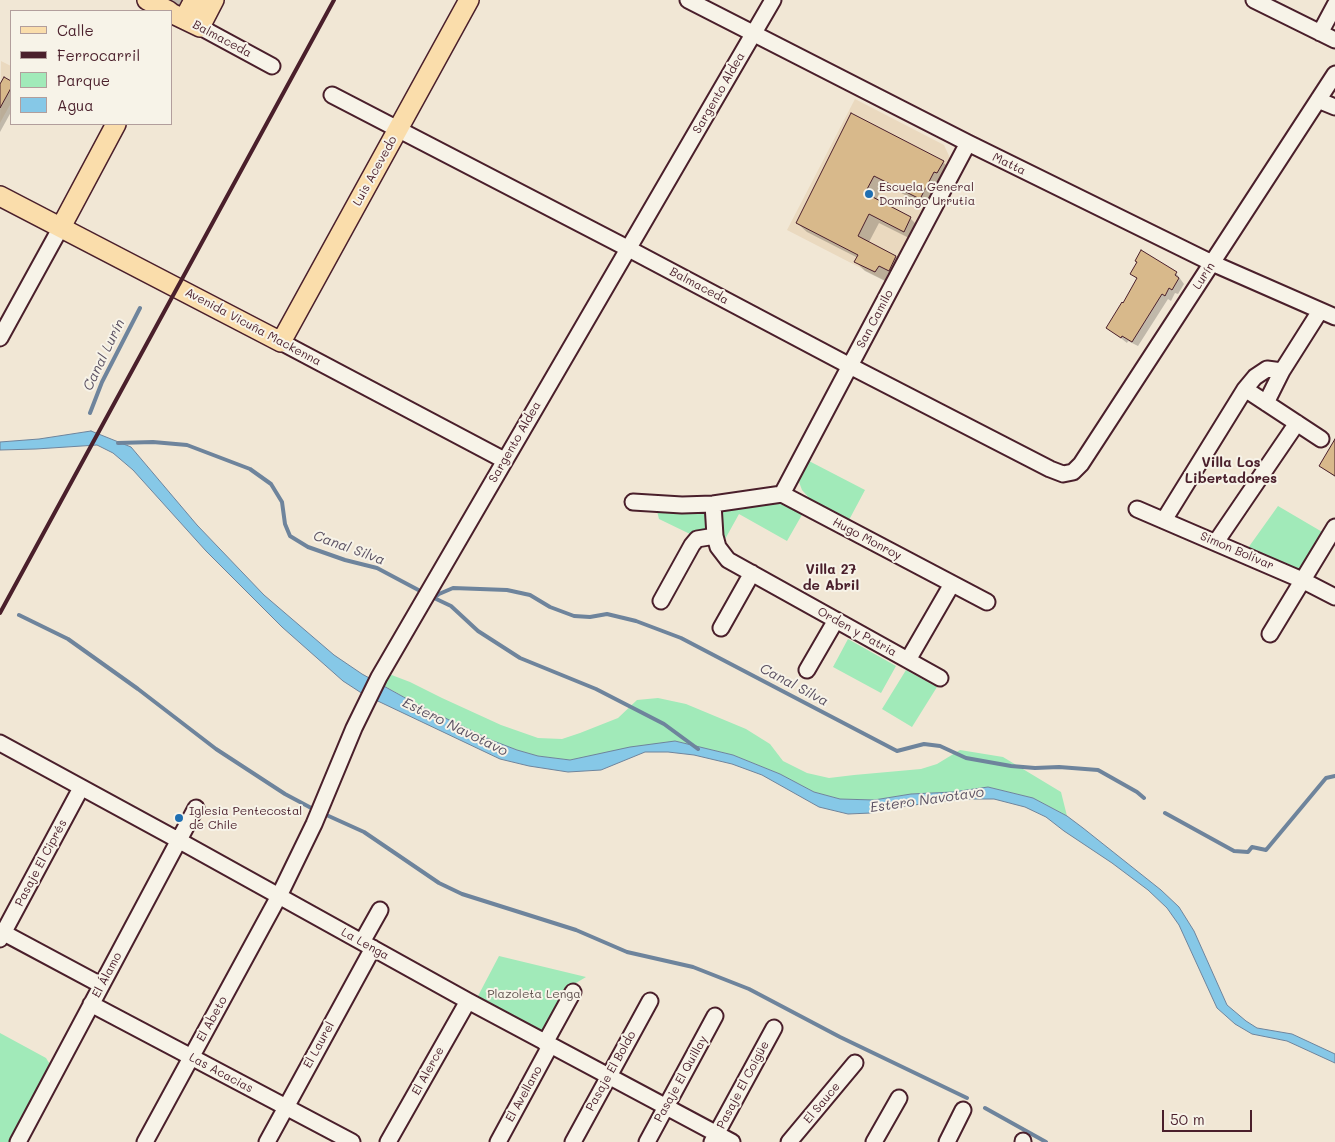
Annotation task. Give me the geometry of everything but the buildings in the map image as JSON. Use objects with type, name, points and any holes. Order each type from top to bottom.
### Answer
[{"type":"main road","name":"Balmaceda","points":[[147,0],[164,10]]},
{"type":"main road","points":[[178,18],[194,0]]},
{"type":"main road","points":[[178,18],[214,0]]},
{"type":"main road","name":"Luis Acevedo","points":[[281,342],[469,0]]},
{"type":"main road","points":[[62,227],[115,125]]},
{"type":"main road","name":"Avenida Vicuña Mackenna","points":[[0,196],[281,342]]},
{"type":"street","name":"Matta","points":[[688,0],[968,144],[1212,263],[1335,317]]},
{"type":"street","name":"Sargento Aldea","points":[[279,896],[316,819],[366,703],[380,677],[504,460],[773,0]]},
{"type":"street","points":[[1262,2],[1335,40]]},
{"type":"street","points":[[1320,33],[1335,5]]},
{"type":"street","name":"Balmaceda","points":[[178,18],[272,66]]},
{"type":"street","name":"Lurín","points":[[1068,473],[1073,472],[1081,464],[1335,74]]},
{"type":"street","name":"Balmaceda","points":[[332,95],[850,366],[1058,472],[1068,473]]},
{"type":"street","points":[[1318,100],[1335,107]]},
{"type":"street","name":"San Camilo","points":[[782,494],[968,144]]},
{"type":"street","points":[[0,338],[62,227]]},
{"type":"street","points":[[1266,402],[1282,370],[1320,311]]},
{"type":"street","name":"Avenida Vicuña Mackenna","points":[[281,342],[504,460]]},
{"type":"street","points":[[1164,520],[1245,389],[1255,377],[1267,369],[1282,370]]},
{"type":"street","points":[[1245,389],[1320,439]]},
{"type":"street","points":[[1216,542],[1297,423]]},
{"type":"street","points":[[633,502],[682,505],[713,504],[782,494]]},
{"type":"street","name":"Hugo Monroy","points":[[782,494],[987,602]]},
{"type":"street","name":"Orden y Patria","points":[[713,504],[715,536],[718,547],[728,560],[940,678]]},
{"type":"street","name":"Simon Bolívar","points":[[1137,509],[1302,580],[1335,597]]},
{"type":"street","points":[[1270,634],[1335,527]]},
{"type":"street","points":[[661,601],[692,545],[697,539],[715,536]]},
{"type":"street","points":[[721,628],[752,573]]},
{"type":"street","points":[[908,660],[952,584]]},
{"type":"street","points":[[807,670],[836,620]]},
{"type":"street","name":"La Lenga","points":[[0,743],[468,1001],[666,1107],[714,1138],[732,1142]]},
{"type":"street","name":"Pasaje El Ciprés","points":[[2,936],[81,788]]},
{"type":"street","name":"El Álamo","points":[[18,1142],[196,808]]},
{"type":"street","name":"El Abeto","points":[[145,1142],[279,896]]},
{"type":"street","name":"El Laurel","points":[[266,1142],[367,945],[380,910]]},
{"type":"street","points":[[2,936],[101,985]]},
{"type":"street","name":"El Avellano","points":[[498,1142],[573,992]]},
{"type":"street","name":"El Alerce","points":[[388,1142],[468,1001]]},
{"type":"street","name":"Pasaje El Boldo","points":[[573,1142],[650,1001]]},
{"type":"street","name":"Las Acacias","points":[[91,1004],[352,1142]]},
{"type":"street","name":"Pasaje El Quillay","points":[[647,1142],[715,1016]]},
{"type":"street","name":"Pasaje El Coigüe","points":[[714,1138],[774,1028]]},
{"type":"street","name":"El Sauce","points":[[789,1142],[854,1063]]},
{"type":"street","points":[[874,1142],[899,1098]]},
{"type":"street","points":[[947,1142],[963,1110]]},
{"type":"shaded area","points":[[1,61],[10,66],[10,105],[0,123]]},
{"type":"shaded area","name":"Escuela General Domingo Urrutia","points":[[855,99],[944,145],[950,158],[886,281],[787,230]]},
{"type":"green space","points":[[809,461],[865,490],[849,520],[810,499],[802,490],[799,482]]},
{"type":"green space","points":[[776,502],[803,513],[787,541],[739,514],[724,541],[720,510]]},
{"type":"green space","points":[[1278,506],[1324,533],[1304,565],[1300,568],[1294,569],[1248,548]]},
{"type":"green space","points":[[657,511],[705,512],[707,532],[690,534],[659,519]]},
{"type":"green space","points":[[848,639],[896,666],[881,693],[833,667]]},
{"type":"green space","points":[[906,670],[937,687],[912,727],[882,709]]},
{"type":"green space","points":[[389,674],[501,725],[538,738],[562,739],[580,733],[618,718],[637,700],[658,698],[686,704],[746,729],[770,744],[783,761],[807,773],[829,778],[921,769],[937,764],[960,750],[1003,757],[1061,792],[1067,816],[1033,798],[988,787],[953,792],[911,794],[874,800],[840,799],[814,792],[780,774],[733,755],[675,741],[570,760],[538,756],[491,740],[418,705],[381,684]]},
{"type":"green space","name":"Plazoleta Lenga","points":[[499,956],[586,977],[571,986],[546,1034],[478,996]]},
{"type":"green space","points":[[0,1033],[46,1058],[51,1066],[11,1142],[0,1142]]},
{"type":"water","name":"Estero Navotavo","points":[[91,431],[131,447],[197,525],[264,595],[334,655],[362,674],[418,705],[491,740],[538,756],[570,760],[630,747],[675,741],[733,755],[780,774],[814,792],[840,799],[874,800],[911,794],[953,792],[988,787],[1033,798],[1067,816],[1161,890],[1179,907],[1194,931],[1227,1005],[1257,1028],[1292,1034],[1335,1054],[1335,1063],[1287,1041],[1252,1034],[1235,1024],[1217,1008],[1179,925],[1167,908],[1148,890],[1112,863],[1046,817],[1025,807],[994,799],[966,799],[896,807],[871,813],[848,814],[819,807],[762,775],[732,764],[694,755],[668,752],[645,752],[601,770],[568,772],[529,766],[500,759],[363,694],[343,681],[282,627],[206,551],[133,470],[113,453],[97,445],[0,450],[0,442],[39,439]]},
{"type":"waterway","name":"Canal Lurín","points":[[90,413],[102,382],[140,308]]},
{"type":"waterway","name":"Canal Silva","points":[[118,443],[153,442],[187,445],[250,469],[271,484],[282,502],[285,524],[290,536],[308,547],[345,560],[377,568],[424,593]]},
{"type":"waterway","name":"Canal Silva","points":[[434,598],[453,588],[507,590],[530,595],[550,607],[574,616],[590,617],[607,614],[636,621],[681,638],[897,751],[924,744],[940,746],[966,758],[1011,766],[1098,770],[1144,798]]},
{"type":"waterway","name":"Canal Silva","points":[[432,597],[451,606],[478,631],[520,658],[596,689],[664,724],[698,749]]},
{"type":"waterway","points":[[19,615],[68,639],[138,689],[216,749],[285,794],[315,810]]},
{"type":"waterway","name":"Canal Silva","points":[[1165,813],[1234,851],[1248,852],[1252,847],[1266,850],[1326,778],[1335,776]]},
{"type":"waterway","points":[[322,813],[364,832],[439,883],[462,894],[576,930],[627,952],[693,967],[749,989],[840,1037],[967,1098]]},
{"type":"waterway","points":[[985,1108],[1046,1142]]},
{"type":"railway","points":[[0,613],[334,0]]},
{"type":"place","name":"Escuela General Domingo Urrutia","points":[[869,194]]},
{"type":"place","name":"Iglesia Pentecostal de Chile","points":[[179,818]]},
{"type":"district","name":"Villa Los Libertadores","points":[[1231,472]]},
{"type":"district","name":"Villa 27 de Abril","points":[[831,578]]}]
